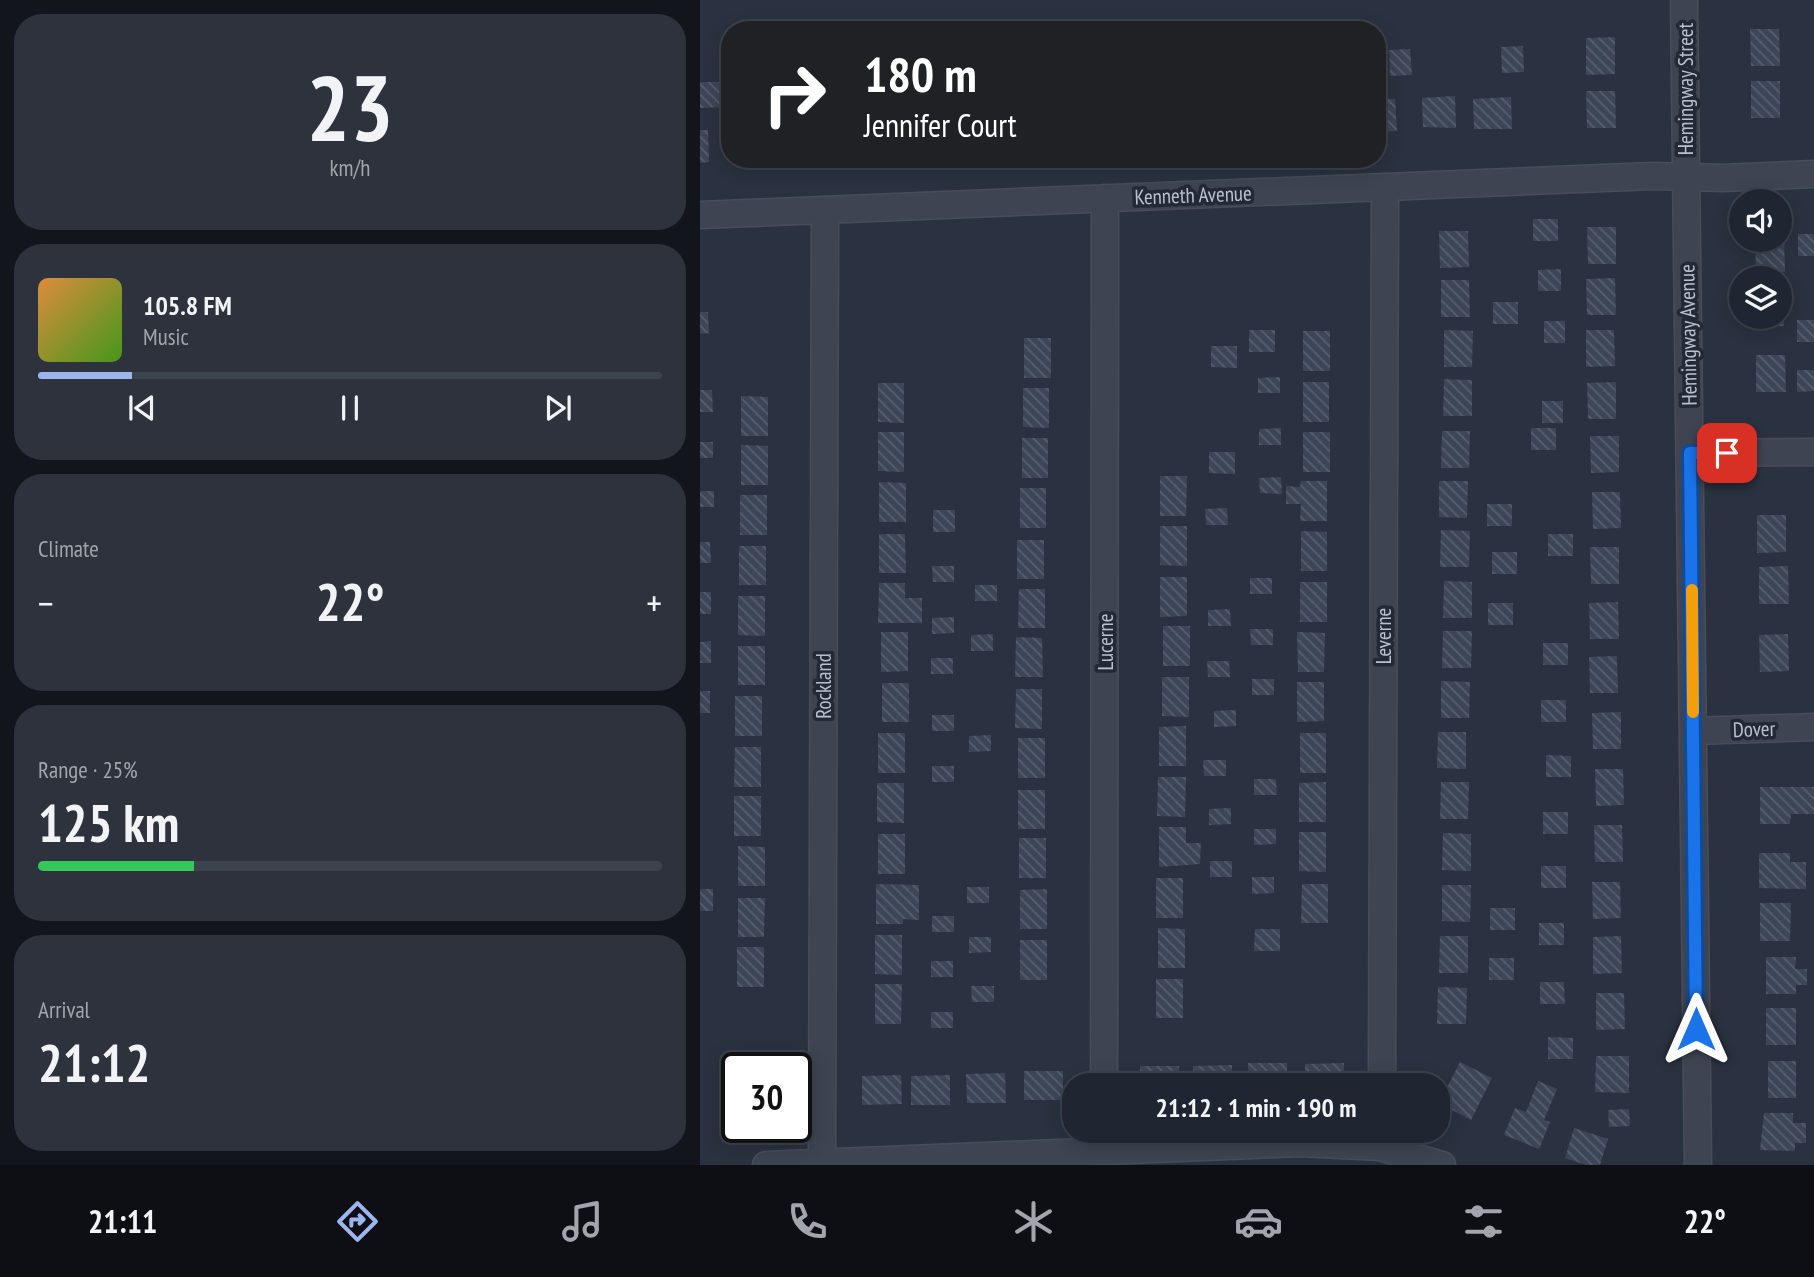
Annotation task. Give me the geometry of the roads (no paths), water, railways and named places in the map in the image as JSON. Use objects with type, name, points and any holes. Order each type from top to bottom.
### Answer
[{"type":"street","name":"Hemingway Street","points":[[1684,0],[1685,177]]},
{"type":"street","name":"Kenneth Avenue","points":[[700,215],[1385,187],[1814,174]]},
{"type":"street","name":"Hemingway Avenue","points":[[1685,177],[1698,1165]]},
{"type":"street","name":"Leverne","points":[[1382,1073],[1385,187]]},
{"type":"street","name":"Lucerne","points":[[1104,1073],[1105,198]]},
{"type":"street","name":"Rockland","points":[[822,1163],[825,210]]},
{"type":"street","points":[[1690,453],[1814,452]]},
{"type":"street","name":"Dover","points":[[1693,731],[1814,727]]},
{"type":"street","points":[[766,1165],[1078,1143]]},
{"type":"street","points":[[1390,1143],[1442,1165]]}]
